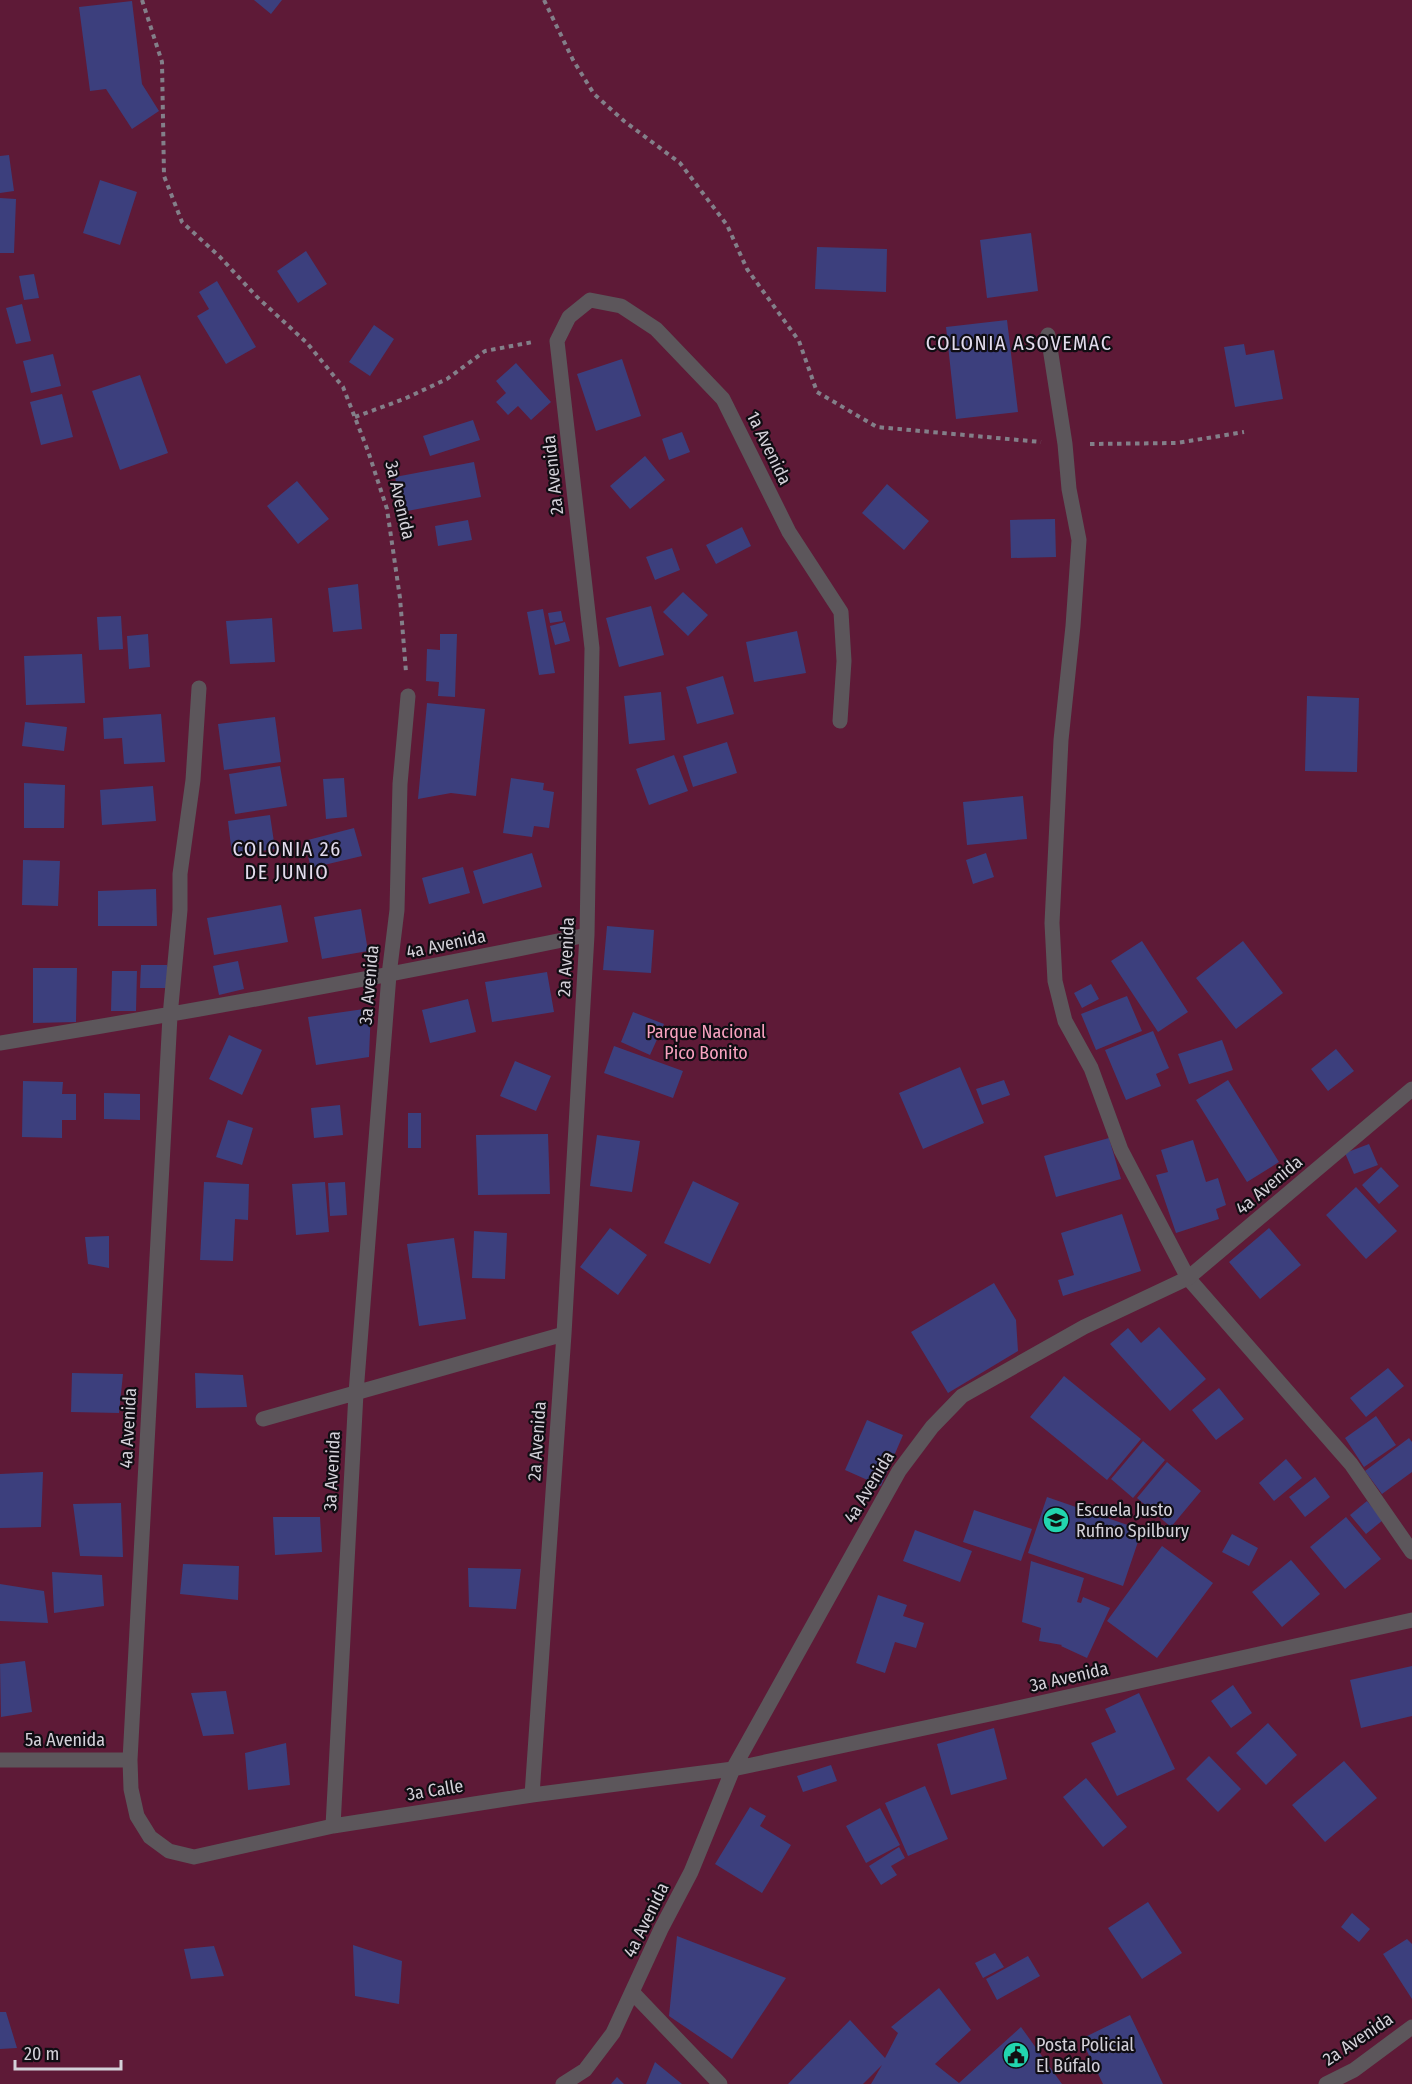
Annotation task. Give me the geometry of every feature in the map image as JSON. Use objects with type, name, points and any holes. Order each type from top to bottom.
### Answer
[{"type":"street","name":"1a Avenida","points":[[557,341],[569,317],[590,300],[621,306],[656,329],[723,399],[789,531],[841,612],[844,662],[840,722]]},
{"type":"street","points":[[1048,335],[1065,444],[1069,489],[1079,540],[1061,740],[1052,923],[1055,981],[1065,1021],[1091,1068],[1121,1150],[1188,1278],[1351,1464],[1412,1552]]},
{"type":"street","name":"2a Avenida","points":[[532,1795],[564,1334],[587,935],[592,648],[557,341]]},
{"type":"street","name":"4a Avenida","points":[[150,1837],[137,1816],[131,1789],[130,1760],[170,1016],[180,910],[180,874],[193,780],[199,688]]},
{"type":"street","name":"3a Avenida","points":[[333,1826],[356,1393],[389,975],[397,910],[400,784],[408,696]]},
{"type":"street","name":"4a Avenida","points":[[0,1043],[170,1016],[587,935]]},
{"type":"street","name":"4a Avenida","points":[[563,2084],[585,2070],[613,2033],[661,1929],[691,1872],[733,1768],[899,1471],[932,1427],[962,1396],[1084,1327],[1188,1278],[1410,1095]]},
{"type":"street","points":[[263,1419],[564,1334]]},
{"type":"street","name":"3a Avenida","points":[[733,1768],[1027,1706],[1412,1620]]},
{"type":"street","name":"5a Avenida","points":[[0,1760],[130,1760]]},
{"type":"street","name":"3a Calle","points":[[150,1837],[169,1851],[194,1857],[333,1826],[532,1795],[733,1768]]},
{"type":"street","points":[[633,1993],[720,2084]]},
{"type":"street","name":"2a Avenida","points":[[1326,2084],[1354,2070],[1412,2027]]},
{"type":"path","name":"3a Avenida","points":[[142,0],[162,62],[164,176],[182,222],[307,343],[343,387],[368,451],[387,509],[400,597],[408,696]]},
{"type":"path","points":[[544,0],[573,60],[594,94],[624,121],[680,163],[727,225],[747,269],[799,341],[817,392],[876,427],[1009,441],[1065,444],[1177,443],[1244,432]]},
{"type":"path","points":[[355,417],[404,399],[447,379],[485,351],[529,342],[557,341]]},
{"type":"green space","name":"Parque Nacional Pico Bonito","points":[[0,0],[1412,0],[1412,2084],[0,2084]]},
{"type":"building","points":[[254,0],[282,0],[271,14]]},
{"type":"building","points":[[132,1],[142,84],[159,111],[132,129],[106,89],[90,91],[79,7]]},
{"type":"building","points":[[9,155],[14,191],[0,193],[0,156]]},
{"type":"building","points":[[100,180],[137,192],[120,245],[83,233]]},
{"type":"building","points":[[0,198],[16,199],[14,253],[0,253]]},
{"type":"building","points":[[1031,233],[1038,291],[987,298],[980,240]]},
{"type":"building","points":[[817,247],[887,249],[886,292],[815,289]]},
{"type":"building","points":[[306,251],[327,284],[298,303],[277,271]]},
{"type":"building","points":[[34,274],[39,298],[24,300],[19,276]]},
{"type":"building","points":[[217,281],[256,347],[226,364],[197,316],[209,309],[199,292]]},
{"type":"building","points":[[22,304],[31,341],[16,344],[6,308]]},
{"type":"building","points":[[1007,320],[1018,412],[956,419],[946,327]]},
{"type":"building","points":[[374,325],[394,339],[370,376],[349,362]]},
{"type":"building","points":[[1244,344],[1246,355],[1274,350],[1283,399],[1235,407],[1224,347]]},
{"type":"building","points":[[53,354],[61,386],[31,393],[23,361]]},
{"type":"building","points":[[622,359],[641,416],[596,431],[577,374]]},
{"type":"building","points":[[516,363],[551,402],[531,420],[518,406],[508,415],[496,402],[506,393],[496,381]]},
{"type":"building","points":[[140,375],[168,453],[120,470],[92,391]]},
{"type":"building","points":[[62,394],[73,437],[41,445],[30,402]]},
{"type":"building","points":[[473,420],[480,440],[430,456],[423,436]]},
{"type":"building","points":[[682,432],[690,452],[669,460],[662,439]]},
{"type":"building","points":[[645,456],[665,480],[630,509],[610,486]]},
{"type":"building","points":[[474,462],[481,497],[402,512],[395,477]]},
{"type":"building","points":[[297,481],[329,519],[298,544],[267,506]]},
{"type":"building","points":[[887,484],[929,521],[904,550],[862,513]]},
{"type":"building","points":[[1055,519],[1056,557],[1011,558],[1010,520]]},
{"type":"building","points":[[468,520],[472,540],[438,546],[435,526]]},
{"type":"building","points":[[742,527],[751,546],[716,564],[706,545]]},
{"type":"building","points":[[672,548],[680,570],[655,580],[646,557]]},
{"type":"building","points":[[358,584],[362,629],[333,632],[328,588]]},
{"type":"building","points":[[683,592],[708,615],[688,636],[663,612]]},
{"type":"building","points":[[651,606],[664,655],[619,667],[606,618]]},
{"type":"building","points":[[543,609],[555,673],[539,675],[527,612]]},
{"type":"building","points":[[561,611],[563,621],[550,623],[548,613]]},
{"type":"building","points":[[121,616],[123,649],[99,650],[97,617]]},
{"type":"building","points":[[272,618],[275,662],[230,664],[226,621]]},
{"type":"building","points":[[565,622],[570,641],[555,645],[550,626]]},
{"type":"building","points":[[797,631],[806,673],[754,682],[746,642]]},
{"type":"building","points":[[148,634],[150,667],[129,669],[127,636]]},
{"type":"building","points":[[440,634],[457,634],[455,697],[438,696],[439,682],[426,681],[427,649],[440,650]]},
{"type":"building","points":[[82,654],[85,703],[26,705],[24,656]]},
{"type":"building","points":[[723,676],[734,714],[697,724],[686,687]]},
{"type":"building","points":[[661,692],[665,740],[629,744],[624,696]]},
{"type":"building","points":[[1307,696],[1359,698],[1357,772],[1305,771]]},
{"type":"building","points":[[427,703],[485,709],[476,796],[451,793],[418,799]]},
{"type":"building","points":[[161,714],[165,762],[124,764],[122,738],[104,739],[103,718]]},
{"type":"building","points":[[275,717],[281,762],[224,770],[218,724]]},
{"type":"building","points":[[25,722],[67,727],[64,751],[22,746]]},
{"type":"building","points":[[727,742],[737,773],[693,787],[683,756]]},
{"type":"building","points":[[674,755],[688,791],[649,805],[636,769]]},
{"type":"building","points":[[280,766],[287,806],[235,814],[229,774]]},
{"type":"building","points":[[344,778],[347,817],[326,819],[323,779]]},
{"type":"building","points":[[511,778],[544,783],[543,790],[554,792],[549,828],[534,826],[532,837],[503,833]]},
{"type":"building","points":[[24,783],[65,785],[64,828],[24,828]]},
{"type":"building","points":[[153,786],[156,821],[102,825],[100,790]]},
{"type":"building","points":[[1023,796],[1027,839],[967,845],[963,802]]},
{"type":"building","points":[[270,815],[275,849],[232,855],[228,821]]},
{"type":"building","points":[[354,828],[362,856],[311,868],[304,841]]},
{"type":"building","points":[[532,853],[542,887],[483,904],[473,871]]},
{"type":"building","points":[[986,853],[994,877],[973,884],[966,860]]},
{"type":"building","points":[[23,860],[60,861],[58,906],[22,905]]},
{"type":"building","points":[[463,867],[470,893],[429,904],[422,878]]},
{"type":"building","points":[[156,889],[157,926],[98,926],[98,891]]},
{"type":"building","points":[[281,905],[288,942],[214,955],[207,918]]},
{"type":"building","points":[[361,909],[368,951],[322,959],[314,917]]},
{"type":"building","points":[[607,926],[654,930],[651,973],[603,970]]},
{"type":"building","points":[[1142,941],[1188,1012],[1158,1032],[1111,961]]},
{"type":"building","points":[[1243,941],[1283,993],[1236,1029],[1196,978]]},
{"type":"building","points":[[238,961],[244,989],[219,995],[213,966]]},
{"type":"building","points":[[141,965],[167,965],[168,988],[140,988]]},
{"type":"building","points":[[33,968],[77,968],[76,1022],[33,1023]]},
{"type":"building","points":[[112,971],[137,971],[136,1011],[111,1011]]},
{"type":"building","points":[[547,972],[554,1012],[492,1022],[485,982]]},
{"type":"building","points":[[1091,984],[1099,999],[1082,1008],[1074,993]]},
{"type":"building","points":[[1127,996],[1142,1031],[1096,1050],[1081,1014]]},
{"type":"building","points":[[468,999],[476,1032],[430,1043],[422,1010]]},
{"type":"building","points":[[371,1008],[369,1057],[316,1065],[308,1017]]},
{"type":"building","points":[[633,1012],[664,1024],[650,1055],[621,1042]]},
{"type":"building","points":[[1153,1031],[1169,1068],[1156,1074],[1161,1086],[1126,1100],[1105,1050]]},
{"type":"building","points":[[229,1035],[262,1050],[242,1095],[209,1079]]},
{"type":"building","points":[[1222,1040],[1233,1070],[1189,1084],[1178,1054]]},
{"type":"building","points":[[614,1046],[683,1071],[673,1098],[604,1073]]},
{"type":"building","points":[[1336,1049],[1354,1071],[1328,1091],[1311,1069]]},
{"type":"building","points":[[515,1061],[551,1076],[536,1111],[500,1096]]},
{"type":"building","points":[[960,1067],[984,1123],[923,1149],[899,1093]]},
{"type":"building","points":[[1004,1080],[1010,1095],[982,1105],[976,1089]]},
{"type":"building","points":[[1228,1080],[1279,1162],[1247,1182],[1196,1100]]},
{"type":"building","points":[[23,1081],[63,1082],[62,1094],[76,1094],[76,1120],[62,1120],[62,1138],[22,1137]]},
{"type":"building","points":[[104,1093],[140,1094],[140,1120],[104,1119]]},
{"type":"building","points":[[340,1105],[343,1135],[314,1138],[311,1108]]},
{"type":"building","points":[[408,1113],[421,1113],[421,1148],[408,1148]]},
{"type":"building","points":[[228,1120],[253,1128],[242,1165],[216,1157]]},
{"type":"building","points":[[548,1134],[550,1194],[478,1195],[476,1135]]},
{"type":"building","points":[[597,1135],[640,1141],[632,1192],[590,1186]]},
{"type":"building","points":[[1109,1138],[1121,1179],[1056,1197],[1044,1156]]},
{"type":"building","points":[[1193,1140],[1206,1182],[1218,1178],[1226,1205],[1216,1209],[1219,1219],[1176,1233],[1156,1175],[1168,1172],[1161,1150]]},
{"type":"building","points":[[1369,1144],[1378,1165],[1354,1174],[1345,1153]]},
{"type":"building","points":[[1381,1167],[1399,1186],[1379,1204],[1362,1185]]},
{"type":"building","points":[[693,1181],[739,1203],[710,1264],[664,1243]]},
{"type":"building","points":[[204,1182],[249,1184],[248,1220],[235,1219],[233,1261],[200,1260]]},
{"type":"building","points":[[325,1182],[329,1232],[296,1235],[292,1184]]},
{"type":"building","points":[[345,1182],[347,1215],[330,1216],[328,1183]]},
{"type":"building","points":[[1356,1187],[1397,1231],[1366,1259],[1326,1215]]},
{"type":"building","points":[[1122,1214],[1141,1271],[1063,1296],[1058,1280],[1074,1275],[1061,1233]]},
{"type":"building","points":[[610,1228],[647,1255],[618,1295],[580,1267]]},
{"type":"building","points":[[1269,1228],[1301,1265],[1260,1299],[1229,1262]]},
{"type":"building","points":[[474,1231],[507,1233],[505,1279],[472,1278]]},
{"type":"building","points":[[109,1236],[109,1268],[88,1264],[85,1237]]},
{"type":"building","points":[[454,1238],[466,1319],[419,1326],[407,1244]]},
{"type":"building","points":[[994,1283],[1016,1320],[1018,1351],[948,1393],[911,1332]]},
{"type":"building","points":[[1159,1327],[1206,1379],[1170,1411],[1110,1344],[1128,1328],[1141,1343]]},
{"type":"building","points":[[1388,1368],[1404,1386],[1366,1417],[1350,1398]]},
{"type":"building","points":[[72,1373],[123,1374],[119,1413],[71,1412]]},
{"type":"building","points":[[195,1373],[243,1375],[247,1407],[196,1408]]},
{"type":"building","points":[[1064,1376],[1141,1439],[1107,1480],[1030,1417]]},
{"type":"building","points":[[1219,1388],[1244,1419],[1216,1440],[1192,1410]]},
{"type":"building","points":[[1376,1416],[1396,1445],[1364,1467],[1345,1438]]},
{"type":"building","points":[[867,1420],[903,1435],[881,1486],[845,1470]]},
{"type":"building","points":[[1409,1438],[1412,1442],[1412,1472],[1382,1494],[1365,1471]]},
{"type":"building","points":[[1143,1441],[1165,1460],[1133,1498],[1111,1479]]},
{"type":"building","points":[[1286,1459],[1302,1478],[1274,1501],[1259,1483]]},
{"type":"building","points":[[1167,1462],[1201,1491],[1171,1527],[1137,1498]]},
{"type":"building","points":[[43,1472],[41,1527],[0,1528],[0,1474]]},
{"type":"building","points":[[1315,1477],[1330,1497],[1305,1517],[1289,1497]]},
{"type":"building","points":[[1047,1497],[1142,1530],[1123,1586],[1028,1553]]},
{"type":"building","points":[[1367,1501],[1383,1520],[1366,1534],[1350,1515]]},
{"type":"building","points":[[121,1503],[123,1557],[80,1556],[73,1504]]},
{"type":"building","points":[[974,1510],[1032,1529],[1021,1561],[963,1542]]},
{"type":"building","points":[[273,1517],[320,1517],[322,1552],[275,1555]]},
{"type":"building","points":[[1346,1517],[1381,1559],[1345,1589],[1310,1547]]},
{"type":"building","points":[[915,1530],[972,1551],[960,1582],[903,1561]]},
{"type":"building","points":[[1232,1534],[1258,1548],[1249,1566],[1222,1552]]},
{"type":"building","points":[[1162,1546],[1213,1583],[1157,1658],[1107,1621]]},
{"type":"building","points":[[1291,1560],[1320,1594],[1282,1627],[1252,1592]]},
{"type":"building","points":[[1031,1561],[1084,1578],[1077,1602],[1081,1603],[1083,1597],[1110,1608],[1087,1658],[1062,1645],[1039,1641],[1041,1628],[1022,1622]]},
{"type":"building","points":[[183,1564],[239,1566],[238,1600],[180,1594]]},
{"type":"building","points":[[468,1568],[521,1569],[516,1609],[469,1607]]},
{"type":"building","points":[[52,1572],[102,1575],[104,1606],[54,1613]]},
{"type":"building","points":[[0,1584],[44,1591],[48,1623],[0,1621]]},
{"type":"building","points":[[878,1595],[907,1605],[903,1616],[924,1623],[916,1648],[895,1642],[885,1673],[856,1663]]},
{"type":"building","points":[[25,1661],[32,1712],[1,1717],[0,1664]]},
{"type":"building","points":[[1412,1666],[1412,1716],[1361,1728],[1350,1680]]},
{"type":"building","points":[[1233,1685],[1252,1713],[1231,1728],[1211,1701]]},
{"type":"building","points":[[226,1691],[234,1734],[203,1736],[191,1693]]},
{"type":"building","points":[[1139,1693],[1175,1769],[1117,1796],[1091,1743],[1116,1732],[1105,1709]]},
{"type":"building","points":[[1268,1723],[1297,1755],[1266,1785],[1236,1753]]},
{"type":"building","points":[[994,1728],[1007,1779],[951,1795],[937,1744]]},
{"type":"building","points":[[286,1743],[290,1785],[248,1790],[245,1753]]},
{"type":"building","points":[[1209,1756],[1241,1789],[1218,1812],[1186,1779]]},
{"type":"building","points":[[1344,1761],[1377,1798],[1325,1842],[1292,1805]]},
{"type":"building","points":[[831,1765],[837,1781],[803,1792],[797,1776]]},
{"type":"building","points":[[1086,1778],[1127,1827],[1103,1847],[1063,1797]]},
{"type":"building","points":[[925,1786],[948,1839],[908,1856],[885,1803]]},
{"type":"building","points":[[750,1807],[766,1816],[760,1826],[791,1845],[762,1893],[715,1864]]},
{"type":"building","points":[[880,1808],[900,1845],[866,1863],[846,1826]]},
{"type":"building","points":[[899,1847],[905,1858],[891,1866],[897,1875],[881,1885],[869,1866]]},
{"type":"building","points":[[1148,1902],[1182,1953],[1142,1979],[1108,1928]]},
{"type":"building","points":[[1352,1913],[1370,1929],[1359,1942],[1341,1927]]},
{"type":"building","points":[[677,1936],[786,1978],[732,2059],[669,2016]]},
{"type":"building","points":[[1407,1939],[1412,1944],[1412,1999],[1383,1954]]},
{"type":"building","points":[[353,1945],[402,1961],[399,2004],[355,1996]]},
{"type":"building","points":[[214,1946],[224,1976],[191,1979],[184,1949]]},
{"type":"building","points":[[995,1953],[1004,1967],[983,1978],[975,1963]]},
{"type":"building","points":[[1028,1956],[1040,1976],[997,2000],[986,1979]]},
{"type":"building","points":[[939,1988],[971,2030],[935,2064],[959,2083],[1021,2027],[1062,2084],[871,2084],[882,2065],[863,2084],[788,2084],[850,2020],[885,2058],[898,2033],[891,2027]]},
{"type":"building","points":[[0,2012],[6,2012],[17,2048],[0,2049]]},
{"type":"building","points":[[1130,2015],[1163,2084],[1103,2084],[1081,2039]]},
{"type":"building","points":[[655,2062],[682,2084],[646,2084]]},
{"type":"building","points":[[617,2077],[624,2084],[611,2084]]},
{"type":"place","name":"Escuela Justo Rufino Spilbury","points":[[1056,1520]]},
{"type":"place","name":"Posta Policial El Búfalo","points":[[1016,2055]]},
{"type":"district","name":"COLONIA ASOVEMAC","points":[[1019,343]]},
{"type":"district","name":"COLONIA 26 DE JUNIO","points":[[287,860]]}]
